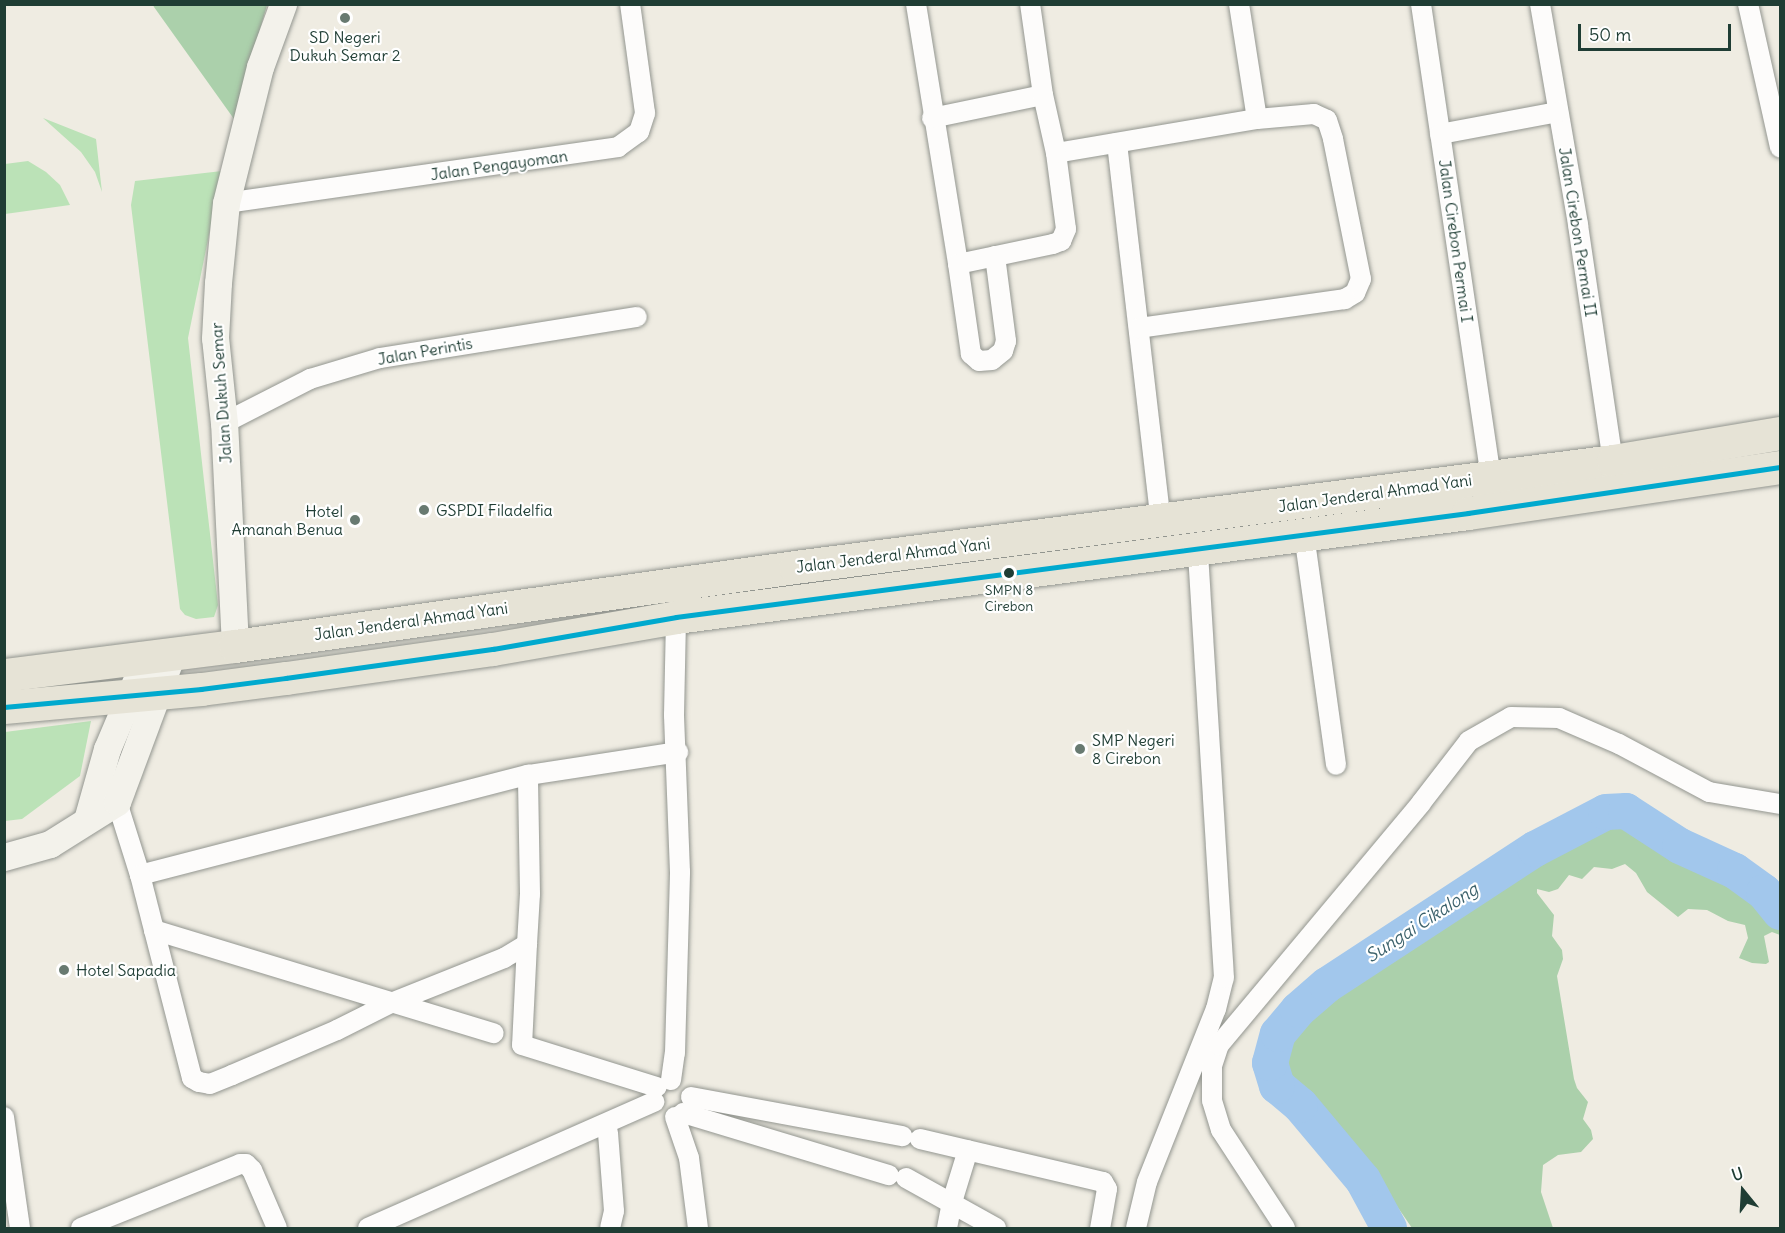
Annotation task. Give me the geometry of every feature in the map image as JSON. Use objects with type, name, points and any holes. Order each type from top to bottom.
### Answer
[{"type":"highway","name":"Jalan Jenderal Ahmad Yani","points":[[4,675],[235,646],[795,567],[1613,461],[1780,433]]},
{"type":"highway","name":"Jalan Jenderal Ahmad Yani","points":[[4,707],[144,694],[482,651],[676,617],[1653,488],[1780,467]]},
{"type":"street","name":"Jalan Dukuh Semar","points":[[235,646],[224,423],[215,338],[226,203],[260,67],[282,4]]},
{"type":"street","name":"Jalan Pengayoman","points":[[226,203],[618,147],[639,132],[645,113],[630,4]]},
{"type":"street","points":[[916,4],[932,118],[958,264],[971,354],[979,361],[992,360],[1003,351],[1006,341],[995,256]]},
{"type":"street","points":[[958,264],[1061,241],[1066,229],[1056,153],[1043,95],[1030,4]]},
{"type":"street","points":[[1239,4],[1257,119]]},
{"type":"street","name":"Jalan Cirebon Permai I","points":[[1421,4],[1491,477]]},
{"type":"street","name":"Jalan Cirebon Permai II","points":[[1540,4],[1613,461]]},
{"type":"street","points":[[1748,4],[1780,147]]},
{"type":"street","points":[[932,118],[1043,95]]},
{"type":"street","points":[[1440,134],[1558,112]]},
{"type":"street","points":[[1056,153],[1257,119],[1314,114],[1327,120],[1334,139],[1361,279],[1355,293],[1345,299],[1139,328]]},
{"type":"street","points":[[1118,143],[1161,521]]},
{"type":"street","name":"Jalan Perintis","points":[[224,423],[310,379],[380,358],[637,317]]},
{"type":"street","points":[[1304,534],[1336,765]]},
{"type":"street","points":[[1136,1228],[1147,1182],[1216,1009],[1224,978],[1198,548]]},
{"type":"street","points":[[676,617],[674,715],[678,752],[680,872],[675,1053],[661,1090],[662,1113],[683,1109],[800,1117],[968,1150],[1104,1182],[1107,1189],[1100,1228]]},
{"type":"street","points":[[159,656],[144,694],[117,802],[140,875],[192,1077],[199,1082],[210,1084],[232,1076],[391,1003],[504,958],[527,944]]},
{"type":"street","points":[[87,820],[99,772],[144,694]]},
{"type":"street","points":[[1285,1228],[1221,1130],[1212,1100],[1212,1066],[1219,1045],[1421,803],[1469,741],[1511,717],[1559,718],[1619,744],[1709,792],[1780,804]]},
{"type":"street","points":[[140,875],[528,776],[678,752]]},
{"type":"street","points":[[528,776],[530,894],[522,1044],[661,1090]]},
{"type":"street","points":[[4,857],[50,843],[117,802]]},
{"type":"street","points":[[154,930],[494,1033]]},
{"type":"street","points":[[368,1228],[681,1082],[688,1088],[683,1109],[698,1228]]},
{"type":"street","points":[[683,1109],[786,1144],[898,1176],[952,1202],[996,1228]]},
{"type":"street","points":[[4,1117],[20,1228]]},
{"type":"street","points":[[786,1144],[800,1117]]},
{"type":"street","points":[[608,1133],[614,1211],[610,1228]]},
{"type":"street","points":[[947,1228],[952,1202],[968,1150]]},
{"type":"street","points":[[81,1228],[240,1164],[246,1164],[252,1170],[277,1228]]},
{"type":"green space","points":[[153,5],[267,5],[234,119],[154,7]]},
{"type":"green space","points":[[43,118],[96,139],[102,192],[95,172],[81,152]]},
{"type":"green space","points":[[28,161],[46,172],[60,185],[70,205],[5,214],[5,164]]},
{"type":"green space","points":[[222,171],[188,338],[218,605],[214,617],[196,619],[185,615],[180,609],[131,205],[135,181]]},
{"type":"green space","points":[[91,721],[80,776],[22,819],[5,821],[5,732]]},
{"type":"green space","points":[[1617,819],[1631,822],[1683,859],[1728,874],[1738,882],[1780,923],[1780,935],[1772,932],[1764,936],[1769,962],[1766,964],[1752,963],[1739,958],[1748,938],[1745,925],[1728,921],[1707,910],[1688,909],[1678,917],[1647,892],[1636,873],[1625,864],[1612,869],[1594,867],[1582,879],[1569,875],[1558,889],[1549,892],[1537,889],[1537,893],[1554,915],[1552,936],[1562,950],[1563,959],[1557,976],[1574,1079],[1577,1088],[1588,1102],[1583,1119],[1591,1130],[1593,1139],[1581,1152],[1558,1155],[1543,1165],[1541,1192],[1553,1228],[1412,1228],[1372,1170],[1314,1106],[1292,1086],[1283,1072],[1281,1053],[1288,1030],[1312,1008],[1358,974],[1447,923],[1501,880],[1545,851],[1578,833]]},
{"type":"waterway","name":"Sungai Cikalong","points":[[1389,1228],[1363,1180],[1300,1105],[1277,1086],[1270,1063],[1278,1034],[1298,1010],[1327,985],[1535,849],[1606,812],[1626,811],[1680,846],[1735,871],[1764,892],[1780,912]]},
{"type":"transit line","points":[[4,707],[201,689],[286,678],[493,649],[676,617],[1468,513],[1780,467]]},
{"type":"place","name":"SD Negeri Dukuh Semar 2","points":[[345,18]]},
{"type":"place","name":"GSPDI Filadelfia","points":[[424,510]]},
{"type":"place","name":"Hotel Amanah Benua","points":[[355,520]]},
{"type":"place","name":"SMPN 8 Cirebon","points":[[1009,573]]},
{"type":"place","name":"SMP Negeri 8 Cirebon","points":[[1080,749]]},
{"type":"place","name":"Hotel Sapadia","points":[[64,970]]}]
